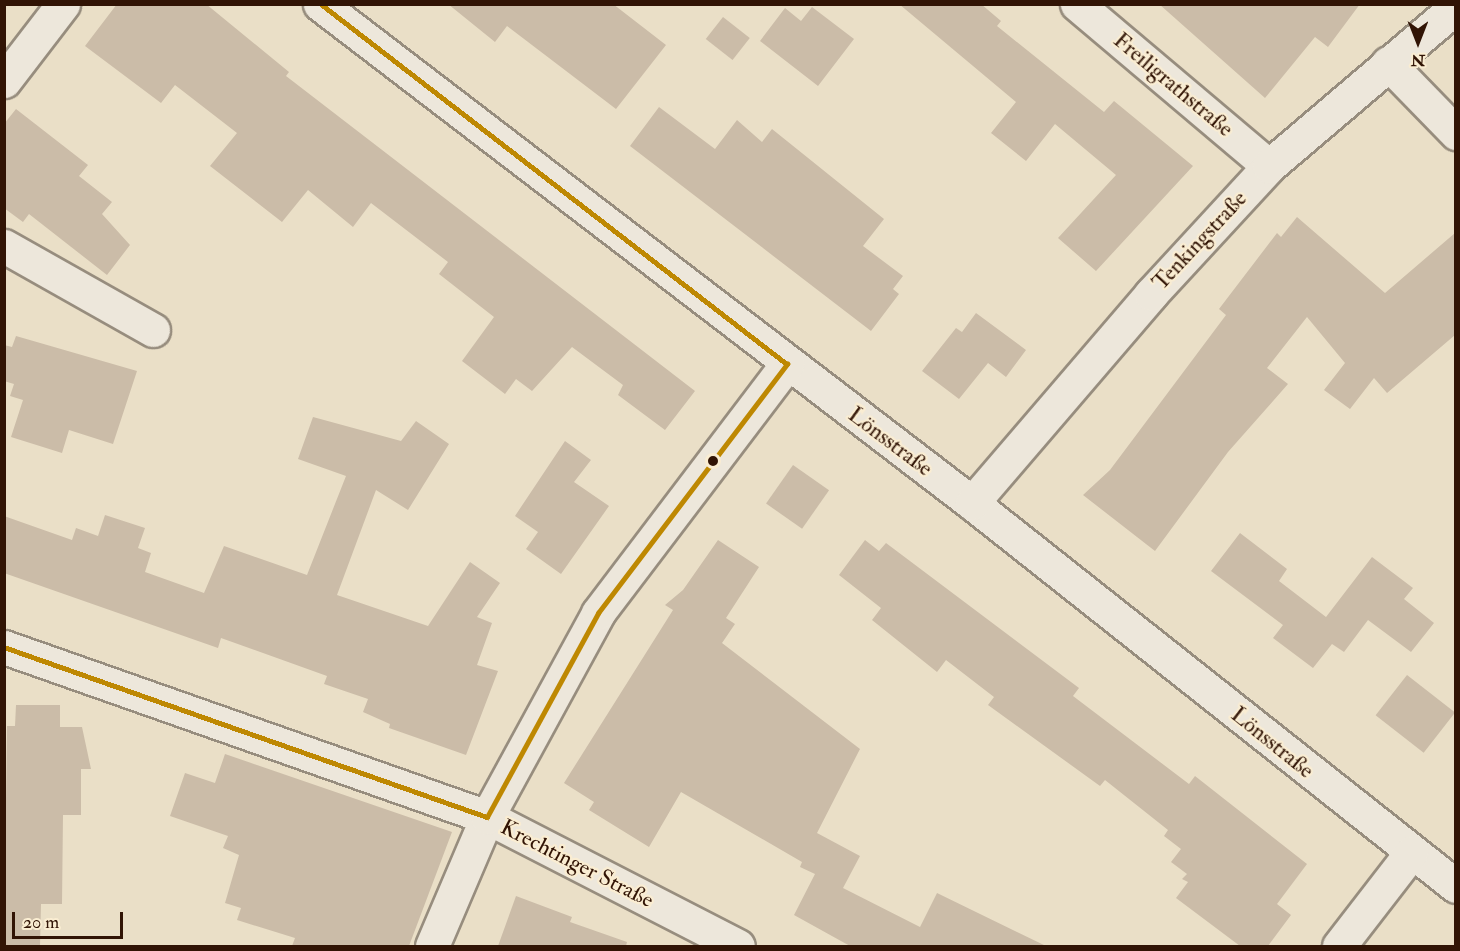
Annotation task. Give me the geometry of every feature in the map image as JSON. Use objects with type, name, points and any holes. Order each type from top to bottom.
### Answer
[{"type":"street","points":[[4,81],[63,4]]},
{"type":"street","name":"Lönsstraße","points":[[320,4],[787,364],[972,503],[1455,886]]},
{"type":"street","name":"Freiligrathstraße","points":[[1077,4],[1269,166]]},
{"type":"street","name":"Tenkingstraße","points":[[972,503],[1151,294],[1269,166],[1455,7]]},
{"type":"street","points":[[1388,63],[1455,133]]},
{"type":"street","points":[[4,246],[153,330]]},
{"type":"street","points":[[432,946],[487,817],[598,613],[787,364]]},
{"type":"street","name":"Krechtinger Straße","points":[[4,646],[487,817],[738,946]]},
{"type":"street","points":[[1338,946],[1411,853]]},
{"type":"building","points":[[117,4],[206,4],[289,72],[286,76],[695,391],[665,430],[618,395],[623,385],[572,347],[532,391],[516,379],[505,394],[462,361],[494,317],[439,274],[448,262],[371,203],[353,227],[308,190],[282,222],[210,166],[237,133],[175,85],[161,103],[85,46]]},
{"type":"building","points":[[448,4],[613,4],[666,45],[616,109],[507,26],[495,42]]},
{"type":"building","points":[[899,4],[981,4],[1001,21],[997,26],[1104,112],[1114,101],[1193,166],[1096,271],[1058,238],[1116,175],[1055,124],[1026,161],[991,133],[1016,102]]},
{"type":"building","points":[[1159,4],[1360,4],[1328,47],[1315,37],[1265,98]]},
{"type":"building","points":[[812,7],[854,39],[818,86],[760,41],[785,8],[801,21]]},
{"type":"building","points":[[723,17],[750,38],[733,60],[706,39]]},
{"type":"building","points":[[659,107],[715,149],[737,120],[762,142],[772,129],[884,219],[863,246],[903,276],[893,289],[899,294],[871,331],[630,146]]},
{"type":"building","points":[[16,109],[88,165],[79,176],[112,202],[102,214],[130,245],[107,275],[29,214],[23,222],[4,208],[4,124]]},
{"type":"building","points":[[1297,217],[1385,293],[1455,233],[1455,335],[1387,393],[1374,378],[1350,409],[1324,390],[1345,363],[1307,317],[1267,368],[1288,384],[1228,452],[1155,551],[1083,495],[1110,470],[1226,315],[1219,309],[1277,233],[1281,237]]},
{"type":"building","points":[[976,313],[1026,350],[1006,377],[988,363],[959,399],[922,371],[956,328],[962,332]]},
{"type":"building","points":[[16,336],[137,371],[113,444],[69,430],[62,453],[11,437],[23,400],[10,396],[14,384],[4,381],[4,345],[12,347]]},
{"type":"building","points":[[313,417],[401,441],[416,421],[449,444],[408,510],[376,490],[337,595],[428,626],[470,562],[500,583],[477,617],[492,623],[477,665],[498,671],[466,755],[389,728],[390,724],[363,712],[368,699],[324,684],[327,676],[221,638],[218,648],[4,573],[4,516],[72,540],[76,528],[98,536],[105,515],[145,528],[138,548],[151,553],[145,572],[204,593],[224,546],[307,575],[346,476],[298,459]]},
{"type":"building","points":[[565,441],[591,460],[574,482],[609,506],[561,574],[526,549],[538,532],[515,516]]},
{"type":"building","points":[[793,465],[829,490],[802,529],[766,504]]},
{"type":"building","points":[[1240,533],[1287,569],[1279,581],[1326,617],[1372,557],[1413,588],[1404,599],[1434,623],[1411,652],[1368,620],[1344,652],[1332,644],[1313,668],[1273,638],[1283,625],[1211,571]]},
{"type":"building","points":[[718,540],[759,567],[726,618],[735,624],[722,643],[860,749],[817,833],[860,856],[843,888],[920,927],[937,893],[1046,946],[850,946],[794,915],[815,874],[800,867],[802,862],[681,792],[649,847],[589,810],[594,802],[564,783],[673,610],[665,605],[683,590]]},
{"type":"building","points":[[865,540],[879,551],[886,543],[1079,688],[1073,696],[1189,784],[1195,776],[1307,864],[1277,904],[1291,915],[1268,946],[1240,946],[1176,898],[1188,882],[1182,879],[1187,874],[1171,862],[1181,849],[1164,836],[1168,830],[1105,780],[1100,786],[988,705],[994,697],[946,660],[937,672],[872,620],[881,608],[839,575]]},
{"type":"building","points":[[1407,675],[1455,713],[1424,753],[1376,715]]},
{"type":"building","points":[[16,705],[60,705],[60,727],[82,727],[91,769],[81,769],[81,815],[63,815],[62,904],[41,904],[40,946],[4,946],[7,726],[15,726]]},
{"type":"building","points":[[225,754],[452,832],[409,946],[292,946],[295,938],[237,920],[241,908],[225,903],[239,855],[223,848],[228,836],[170,816],[185,773],[215,783]]},
{"type":"building","points":[[516,896],[572,917],[570,922],[627,942],[626,946],[498,946]]},
{"type":"transit line","points":[[321,4],[787,364]]},
{"type":"transit line","points":[[487,817],[598,613],[787,364]]},
{"type":"transit line","points":[[4,647],[487,817]]}]
